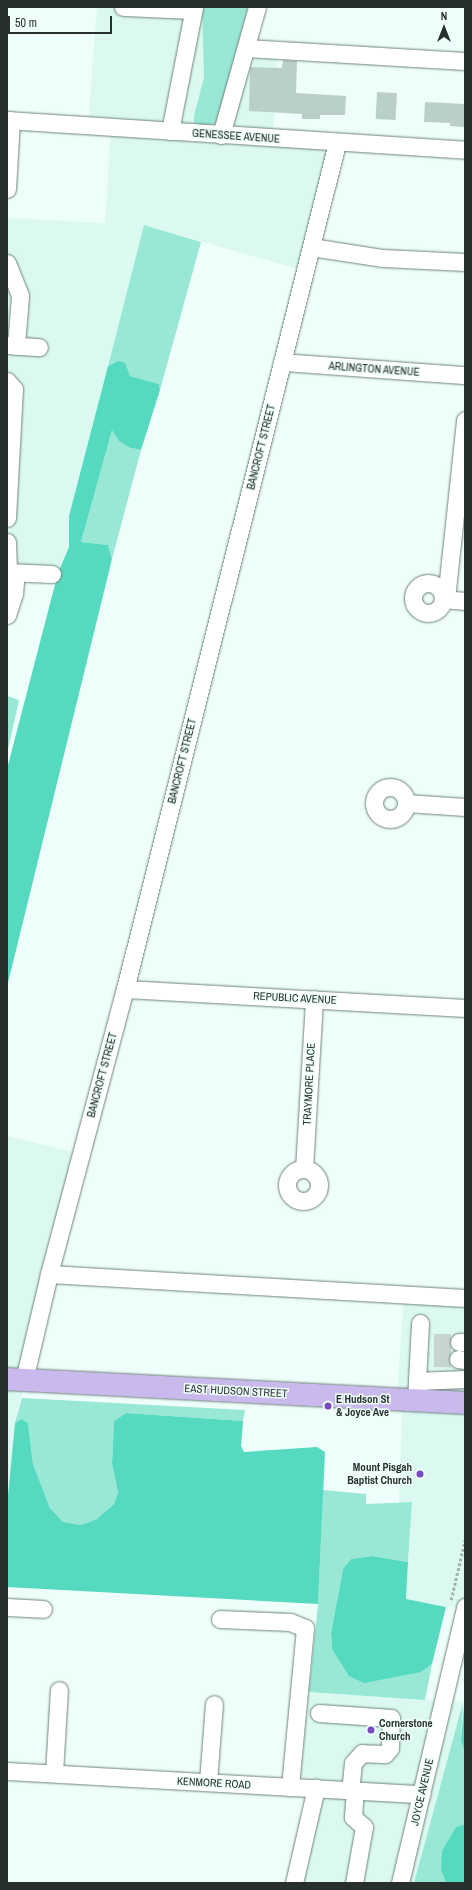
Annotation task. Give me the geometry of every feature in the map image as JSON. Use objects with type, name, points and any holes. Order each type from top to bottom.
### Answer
[{"type":"main road","name":"EAST HUDSON STREET","points":[[16,1379],[417,1391],[465,1403]]},
{"type":"street","points":[[123,7],[193,9],[170,131]]},
{"type":"street","points":[[221,135],[257,7]]},
{"type":"street","points":[[246,48],[465,61]]},
{"type":"street","points":[[7,189],[9,120]]},
{"type":"street","name":"GENESSEE AVENUE","points":[[9,120],[338,143],[465,150]]},
{"type":"street","name":"BANCROFT STREET","points":[[16,1379],[49,1274],[125,989],[338,143]]},
{"type":"street","points":[[311,247],[383,258],[465,262]]},
{"type":"street","points":[[7,263],[20,296],[11,346],[39,347]]},
{"type":"street","name":"ARLINGTON AVENUE","points":[[282,362],[465,375]]},
{"type":"street","points":[[7,381],[14,389],[7,518]]},
{"type":"street","points":[[465,420],[445,599],[465,601]]},
{"type":"street","points":[[7,542],[14,594],[7,615]]},
{"type":"street","points":[[11,573],[52,574]]},
{"type":"street","points":[[406,803],[465,807]]},
{"type":"street","name":"REPUBLIC AVENUE","points":[[125,989],[465,1008]]},
{"type":"street","name":"TRAYMORE PLACE","points":[[304,1169],[314,999]]},
{"type":"street","points":[[49,1274],[465,1298]]},
{"type":"street","points":[[420,1323],[426,1350],[417,1391],[465,1379]]},
{"type":"street","points":[[7,1607],[43,1609]]},
{"type":"street","name":"JOYCE AVENUE","points":[[400,1883],[421,1794],[461,1639],[465,1607]]},
{"type":"street","points":[[220,1619],[290,1622],[305,1628],[290,1787]]},
{"type":"street","points":[[54,1773],[59,1690]]},
{"type":"street","points":[[208,1782],[214,1704]]},
{"type":"street","points":[[319,1713],[391,1718],[390,1748],[385,1754],[362,1753],[353,1763],[354,1817],[364,1828],[354,1883]]},
{"type":"street","name":"KENMORE ROAD","points":[[7,1771],[421,1794]]},
{"type":"street","points":[[294,1883],[316,1788]]},
{"type":"shaded area","points":[[97,7],[202,10],[204,77],[194,116],[240,39],[278,45],[273,139],[334,142],[305,271],[144,225],[69,516],[69,547],[58,573],[7,571],[7,218],[105,223],[111,127],[88,126]]},
{"type":"shaded area","points":[[7,1136],[81,1154],[15,1423],[7,1506]]},
{"type":"shaded area","points":[[404,1290],[465,1294],[465,1610],[406,1599],[412,1502],[399,1502],[402,1417],[398,1384]]},
{"type":"shaded area","points":[[309,1692],[463,1702],[414,1883],[296,1883],[321,1779],[300,1777]]},
{"type":"green space","points":[[202,7],[248,7],[217,122],[206,126],[194,123],[194,116],[204,77]]},
{"type":"green space","points":[[144,225],[201,242],[160,390],[159,384],[130,376],[118,361],[108,366]]},
{"type":"green space","points":[[118,361],[125,363],[130,376],[159,384],[160,390],[141,450],[131,448],[119,441],[112,430],[81,542],[108,545],[112,559],[7,987],[7,769],[58,573],[69,547],[69,516],[108,366]]},
{"type":"green space","points":[[112,429],[131,448],[141,450],[112,559],[108,545],[81,542]]},
{"type":"green space","points":[[7,696],[19,700],[7,754]]},
{"type":"green space","points":[[22,1398],[245,1410],[243,1421],[126,1413],[114,1421],[112,1464],[118,1492],[114,1504],[97,1519],[81,1525],[63,1522],[50,1508],[33,1464],[28,1423],[22,1419],[15,1423]]},
{"type":"green space","points":[[126,1413],[243,1421],[241,1446],[244,1452],[317,1447],[325,1452],[318,1604],[7,1587],[7,1506],[15,1423],[22,1419],[28,1423],[33,1464],[50,1508],[63,1522],[81,1525],[97,1519],[114,1504],[118,1492],[112,1464],[114,1421]]},
{"type":"green space","points":[[323,1490],[366,1494],[366,1504],[412,1502],[408,1562],[372,1556],[351,1559],[343,1569],[331,1633],[332,1649],[421,1672],[432,1664],[425,1700],[309,1692],[318,1604]]},
{"type":"green space","points":[[372,1556],[408,1562],[406,1599],[446,1607],[432,1664],[421,1672],[364,1683],[349,1676],[332,1649],[331,1633],[343,1569],[351,1559]]},
{"type":"green space","points":[[465,1694],[465,1754],[461,1740]]},
{"type":"green space","points":[[463,1702],[461,1740],[465,1754],[465,1824],[456,1827],[441,1870],[446,1883],[414,1883]]},
{"type":"green space","points":[[465,1824],[465,1883],[446,1883],[441,1870],[442,1851],[456,1827]]},
{"type":"building","points":[[283,60],[297,61],[296,93],[346,96],[345,115],[320,115],[320,119],[302,119],[302,114],[249,111],[250,67],[282,68]]},
{"type":"building","points":[[377,92],[397,93],[396,120],[376,119]]},
{"type":"building","points":[[425,102],[465,104],[465,127],[450,126],[450,123],[424,122]]},
{"type":"tunnel","points":[[434,1342],[459,1342]]},
{"type":"tunnel","points":[[434,1358],[458,1359]]},
{"type":"place","name":"E Hudson St & Joyce Ave","points":[[328,1406]]},
{"type":"place","name":"Mount Pisgah Baptist Church","points":[[420,1474]]},
{"type":"place","name":"Cornerstone Church","points":[[371,1730]]}]
